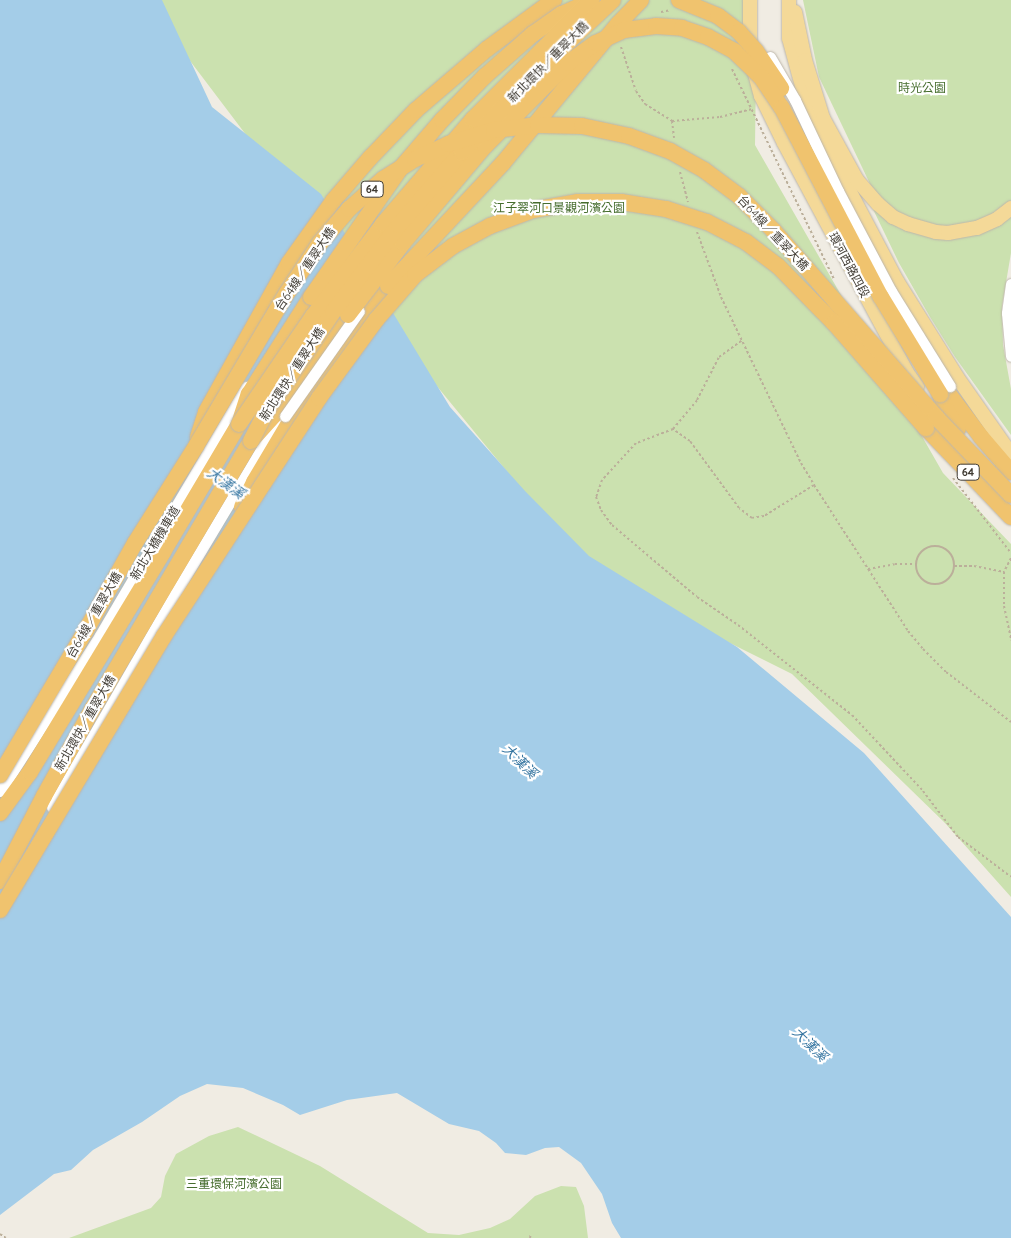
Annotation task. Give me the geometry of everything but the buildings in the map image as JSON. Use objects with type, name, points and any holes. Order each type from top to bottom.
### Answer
[{"type":"highway","points":[[196,446],[206,412],[236,357],[289,263],[333,202],[370,158],[416,110],[487,49],[554,0]]},
{"type":"highway","points":[[239,424],[249,394],[276,349],[400,170],[424,141],[485,76],[533,34],[562,14],[593,0]]},
{"type":"highway","name":"新北環快／重翠大橋","points":[[0,813],[30,772],[239,424],[313,316],[383,224],[473,119],[593,0]]},
{"type":"highway","name":"新北環快／重翠大橋","points":[[0,881],[44,796],[252,442],[268,408],[333,312],[399,225],[462,152],[536,72],[613,0]]},
{"type":"highway","points":[[231,530],[254,482],[277,443],[348,337],[388,286],[502,163],[618,24],[641,0]]},
{"type":"highway","points":[[679,4],[718,16],[739,32],[756,51],[789,103],[861,250],[942,403],[980,437],[1011,472]]},
{"type":"highway","points":[[252,442],[278,412],[403,243],[498,132],[568,63],[596,43],[624,30],[656,26],[682,28],[708,37],[734,51],[761,78],[782,108],[881,297],[958,429]]},
{"type":"highway","name":"台64線／重翠大橋","points":[[0,775],[85,632],[135,543],[320,242],[349,209],[383,180],[415,159],[448,144],[494,130],[538,125],[582,126],[629,136],[670,151],[711,175],[739,196],[942,403]]},
{"type":"highway","name":"台64線／重翠大橋","points":[[0,910],[164,636],[231,530],[262,487],[319,398],[376,320],[415,275],[453,246],[490,226],[533,210],[578,202],[620,202],[666,209],[706,222],[746,242],[778,266],[806,292],[942,403]]},
{"type":"highway","name":"64","points":[[942,403],[1011,495]]},
{"type":"highway","name":"64","points":[[942,403],[1011,517]]},
{"type":"highway","points":[[0,827],[30,772]]},
{"type":"highway","points":[[0,857],[44,796]]},
{"type":"main road","name":"環河西路四段","points":[[750,0],[750,55],[761,96],[906,371],[938,415],[958,429],[982,466],[1011,500]]},
{"type":"main road","points":[[791,0],[815,96],[833,139],[856,180],[878,204],[893,217],[936,232],[948,233],[976,228],[997,219],[1011,208]]},
{"type":"main road","points":[[791,0],[789,38],[793,62],[810,116],[897,281],[957,377],[1011,454]]},
{"type":"street","name":"新北大橋機車道","points":[[0,791],[100,635],[248,383],[306,293],[395,166],[437,115],[480,70],[528,29],[559,9],[579,0]]},
{"type":"street","points":[[700,0],[722,10],[744,26],[762,45],[779,70],[891,291],[942,403]]},
{"type":"street","points":[[0,898],[174,594],[262,448],[353,319],[408,248],[490,151],[550,89],[576,65],[602,47],[626,37],[657,32],[681,35],[706,42],[729,56],[756,82],[777,113],[876,300],[942,403]]},
{"type":"street","points":[[1011,284],[1007,314],[1011,356]]},
{"type":"path","points":[[653,14],[679,4]]},
{"type":"path","points":[[618,39],[636,91],[645,104],[672,121],[720,117],[751,110]]},
{"type":"path","points":[[672,121],[674,140]]},
{"type":"path","points":[[679,168],[688,204]]},
{"type":"path","points":[[696,229],[721,297],[801,463],[814,485],[868,569],[923,649],[946,672],[1011,722]]},
{"type":"path","points":[[742,340],[719,357],[697,400],[673,428],[636,443],[602,480],[596,497],[601,510],[612,525],[697,597],[738,626],[852,715],[923,791],[958,837],[1011,877]]},
{"type":"path","points":[[673,428],[690,441],[739,508],[752,518],[764,516],[814,485]]},
{"type":"path","points":[[932,546],[948,551],[954,566],[947,580],[932,584],[922,579],[916,564],[919,554],[932,546]]},
{"type":"path","points":[[1011,558],[1004,572],[1004,606],[1011,640]]},
{"type":"path","points":[[868,569],[895,564],[916,564]]},
{"type":"path","points":[[954,566],[974,566],[1004,572]]},
{"type":"path","points":[[530,1238],[531,1233]]},
{"type":"path","points":[[0,1234],[6,1238]]},
{"type":"green space","name":"江子翠河口景觀河濱公園","points":[[144,0],[757,0],[755,145],[943,473],[1011,544],[1011,897],[945,823],[792,674],[591,574],[427,374]]},
{"type":"green space","name":"時光公園","points":[[803,0],[1011,0],[1011,202],[983,221],[959,228],[918,224],[885,206],[871,186],[819,77]]},
{"type":"green space","points":[[871,205],[899,228],[929,236],[1011,215],[1011,253],[1002,306],[1003,345],[1011,389],[1011,435],[955,357],[930,317],[899,263]]},
{"type":"green space","name":"三重環保河濱公園","points":[[238,1127],[320,1166],[428,1233],[459,1235],[490,1228],[510,1219],[535,1196],[561,1186],[576,1187],[584,1206],[588,1238],[69,1238],[151,1208],[161,1197],[165,1176],[176,1154],[209,1136]]},
{"type":"water","name":"大漢溪","points":[[0,0],[162,0],[212,107],[321,194],[450,407],[525,491],[589,556],[737,647],[864,753],[1011,917],[1011,1238],[621,1238],[612,1223],[602,1194],[581,1163],[559,1147],[545,1148],[526,1155],[505,1153],[496,1143],[479,1131],[449,1124],[397,1093],[347,1100],[300,1115],[283,1105],[243,1088],[207,1084],[180,1096],[142,1122],[93,1150],[71,1170],[54,1174],[0,1215]]}]
